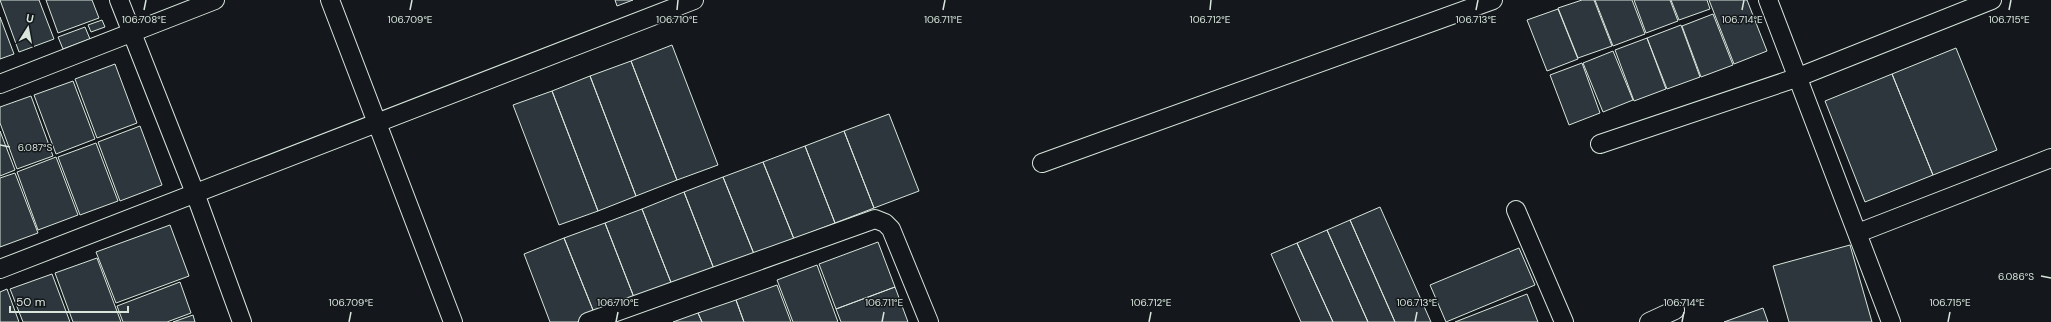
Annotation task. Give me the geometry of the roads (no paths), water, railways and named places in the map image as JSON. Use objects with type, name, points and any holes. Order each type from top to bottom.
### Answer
[{"type":"lane","points":[[119,0],[195,194],[242,322]]},
{"type":"lane","points":[[0,84],[215,0]]},
{"type":"lane","points":[[330,0],[453,322]]},
{"type":"lane","points":[[0,269],[694,0]]},
{"type":"lane","points":[[1042,163],[1493,0]]},
{"type":"lane","points":[[1768,0],[1796,78],[1891,322]]},
{"type":"lane","points":[[1600,144],[1796,78],[1992,0]]},
{"type":"lane","points":[[1858,234],[2051,158]]},
{"type":"lane","points":[[1516,210],[1564,322]]},
{"type":"lane","points":[[588,322],[875,219],[884,223],[890,229],[929,322]]},
{"type":"lane","points":[[1649,322],[1675,310]]}]
